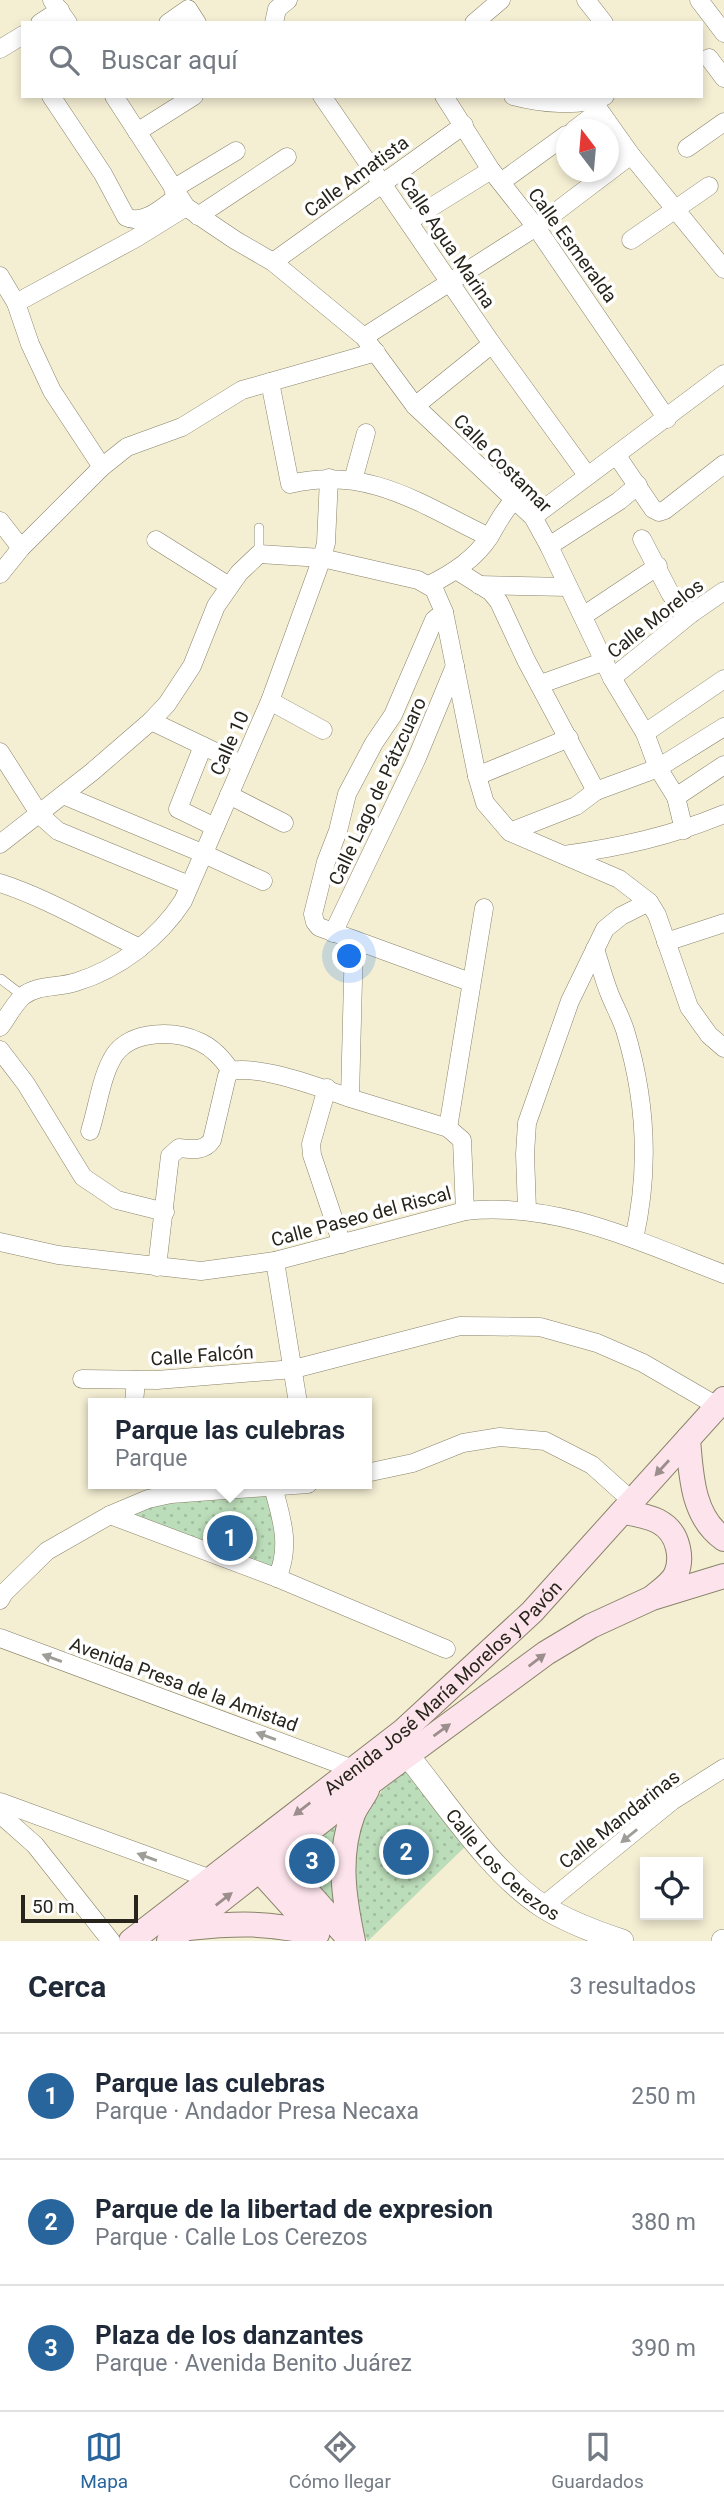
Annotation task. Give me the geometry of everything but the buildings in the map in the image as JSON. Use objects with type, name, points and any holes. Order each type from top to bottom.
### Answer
[{"type":"main road","name":"Avenida José María Morelos y Pavón","points":[[362,1775],[403,1731],[532,1612],[721,1403]]},
{"type":"main road","points":[[688,1439],[691,1476],[703,1518],[724,1539]]},
{"type":"main road","points":[[627,1506],[667,1525],[676,1539],[681,1558],[675,1576],[652,1598]]},
{"type":"main road","points":[[178,1934],[261,1856],[362,1775],[408,1756],[547,1653],[591,1626],[652,1598],[724,1576]]},
{"type":"main road","points":[[352,1941],[343,1893],[344,1854],[362,1775]]},
{"type":"main road","points":[[131,1941],[211,1880],[261,1856]]},
{"type":"main road","points":[[261,1856],[320,1938]]},
{"type":"main road","points":[[261,1856],[352,1941]]},
{"type":"main road","points":[[178,1934],[236,1923],[284,1926],[320,1938]]},
{"type":"street","points":[[274,21],[277,9],[288,0]]},
{"type":"street","points":[[476,12],[501,0]]},
{"type":"street","points":[[699,0],[724,33]]},
{"type":"street","points":[[594,3],[603,21]]},
{"type":"street","points":[[171,21],[188,9],[196,21]]},
{"type":"street","points":[[43,21],[60,11]]},
{"type":"street","points":[[711,58],[724,79]]},
{"type":"street","points":[[52,98],[103,174],[134,229]]},
{"type":"street","name":"Calle Costamar","points":[[115,98],[184,202],[273,262],[364,337],[415,406],[533,517],[609,669],[645,733],[658,768],[676,797],[684,830]]},
{"type":"street","points":[[137,132],[191,98]]},
{"type":"street","name":"Calle Agua Marina","points":[[323,98],[492,344],[587,475]]},
{"type":"street","name":"Calle Esmeralda","points":[[445,98],[496,176],[536,227],[667,419]]},
{"type":"street","points":[[521,98],[599,103]]},
{"type":"street","points":[[584,119],[599,103]]},
{"type":"street","points":[[599,103],[631,155],[724,269]]},
{"type":"street","points":[[687,148],[724,122]]},
{"type":"street","name":"Calle Amatista","points":[[273,262],[464,125]]},
{"type":"street","points":[[409,221],[496,176],[556,141]]},
{"type":"street","points":[[184,202],[236,151]]},
{"type":"street","points":[[364,337],[536,227],[631,155]]},
{"type":"street","points":[[16,303],[134,229],[145,218],[287,157]]},
{"type":"street","points":[[631,240],[709,186]]},
{"type":"street","points":[[0,276],[16,303],[30,344],[52,391],[102,467]]},
{"type":"street","points":[[415,406],[492,344]]},
{"type":"street","points":[[0,574],[21,548],[102,467],[127,447],[182,427],[242,390],[376,352]]},
{"type":"street","points":[[533,517],[724,374]]},
{"type":"street","points":[[270,382],[290,484],[315,478],[353,480],[401,494],[435,508],[489,537]]},
{"type":"street","points":[[353,480],[366,433]]},
{"type":"street","points":[[617,456],[653,509],[659,512],[724,464]]},
{"type":"street","name":"Calle 10","points":[[23,996],[39,988],[75,982],[110,967],[156,936],[171,920],[183,901],[271,701],[323,558],[329,478]]},
{"type":"street","points":[[550,547],[619,501],[638,485]]},
{"type":"street","points":[[429,585],[456,570],[475,555],[489,537],[503,511],[515,499]]},
{"type":"street","points":[[0,521],[21,548]]},
{"type":"street","points":[[642,539],[676,602],[692,613]]},
{"type":"street","points":[[156,540],[229,586]]},
{"type":"street","points":[[0,845],[40,815],[151,721],[167,704],[192,666],[216,606],[239,572],[259,554],[323,558],[418,580],[429,585],[438,596],[444,612],[477,776],[485,803],[510,832],[619,879],[649,902],[657,915],[689,1007],[709,1035],[724,1048]]},
{"type":"street","points":[[583,615],[657,566]]},
{"type":"street","points":[[456,570],[491,592],[499,602],[596,791]]},
{"type":"street","points":[[479,585],[568,587]]},
{"type":"street","name":"Calle Morelos","points":[[541,684],[609,669],[724,591]]},
{"type":"street","points":[[444,612],[434,620],[393,715],[374,743],[347,794],[313,914],[319,928],[470,982]]},
{"type":"street","name":"Calle Lago de Pátzcuaro","points":[[333,933],[416,760],[455,666]]},
{"type":"street","points":[[645,733],[724,679]]},
{"type":"street","points":[[271,701],[323,730]]},
{"type":"street","points":[[151,721],[241,764]]},
{"type":"street","points":[[510,832],[576,806],[596,791],[658,768],[724,727]]},
{"type":"street","points":[[477,776],[569,738]]},
{"type":"street","points":[[203,746],[178,809],[215,827]]},
{"type":"street","points":[[0,752],[40,815],[58,831],[189,885]]},
{"type":"street","points":[[676,797],[724,765]]},
{"type":"street","points":[[63,795],[263,881]]},
{"type":"street","points":[[229,795],[284,823]]},
{"type":"street","points":[[560,855],[620,847],[684,830],[724,814]]},
{"type":"street","points":[[0,883],[57,906],[76,918],[140,948]]},
{"type":"street","points":[[527,1210],[527,1123],[570,1001],[605,929],[621,916],[649,902]]},
{"type":"street","points":[[448,1128],[484,908]]},
{"type":"street","points":[[666,942],[724,923]]},
{"type":"street","points":[[350,1098],[354,940]]},
{"type":"street","points":[[594,949],[624,1029],[642,1103],[645,1172],[634,1239]]},
{"type":"street","points":[[0,1027],[23,996]]},
{"type":"street","points":[[90,1131],[109,1065],[117,1052],[136,1038],[156,1035],[183,1036],[202,1043],[222,1058],[232,1070],[258,1072],[327,1088],[350,1098],[448,1128],[462,1140],[465,1211]]},
{"type":"street","points":[[0,1050],[26,1084],[83,1177],[117,1200],[165,1212]]},
{"type":"street","points":[[157,1267],[170,1156],[179,1149],[202,1149],[212,1140],[227,1076],[232,1070]]},
{"type":"street","points":[[327,1088],[311,1144],[312,1155],[342,1244]]},
{"type":"street","name":"Calle Paseo del Riscal","points":[[0,1242],[58,1255],[201,1271],[275,1261],[465,1211],[495,1208],[527,1210],[587,1223],[724,1274]]},
{"type":"street","points":[[275,1261],[297,1398]]},
{"type":"street","name":"Calle Falcón","points":[[134,1398],[136,1380],[294,1369],[460,1326],[540,1327],[597,1343],[721,1403]]},
{"type":"street","points":[[82,1378],[136,1380]]},
{"type":"street","points":[[372,1472],[488,1439],[500,1437],[545,1441],[592,1465],[627,1506]]},
{"type":"street","points":[[0,1600],[47,1551],[110,1516],[146,1491],[171,1494],[244,1489]]},
{"type":"street","points":[[274,1489],[283,1522],[285,1555],[277,1578]]},
{"type":"street","points":[[110,1516],[277,1578],[446,1648]]},
{"type":"street","name":"Avenida Presa de la Amistad","points":[[0,1638],[362,1775]]},
{"type":"street","name":"Calle Los Cerezos","points":[[408,1756],[481,1848],[521,1889],[543,1906],[572,1922],[622,1941]]},
{"type":"street","name":"Calle Mandarinas","points":[[543,1906],[672,1801],[724,1768]]},
{"type":"street","points":[[0,1802],[211,1880]]},
{"type":"street","points":[[0,1814],[35,1845],[111,1941]]},
{"type":"street","points":[[35,1845],[35,1838],[43,1830],[56,1824]]},
{"type":"lane","points":[[259,528],[259,554]]},
{"type":"lane","points":[[1,979],[23,996]]},
{"type":"green space","points":[[274,1489],[283,1522],[277,1578],[113,1514],[148,1499]]},
{"type":"green space","points":[[412,1767],[471,1841],[368,1941],[362,1931],[351,1890],[358,1829],[383,1789]]},
{"type":"green space","points":[[352,1805],[339,1914],[285,1858]]},
{"type":"place","name":"Parque las culebras","points":[[230,1538]]},
{"type":"place","name":"Parque de la libertad de expresion","points":[[406,1852]]},
{"type":"place","name":"Plaza de los danzantes","points":[[312,1861]]}]
